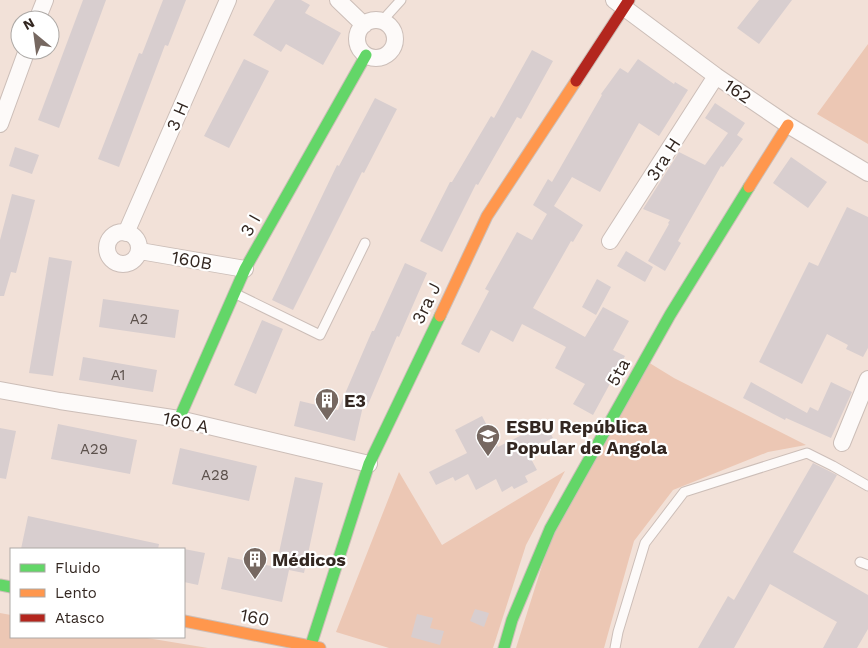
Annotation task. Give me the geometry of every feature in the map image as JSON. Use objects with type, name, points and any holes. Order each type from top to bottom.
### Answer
[{"type":"street","name":"3 H","points":[[126,233],[228,0]]},
{"type":"street","points":[[338,0],[364,24]]},
{"type":"street","name":"162","points":[[622,3],[716,76],[788,125],[868,174]]},
{"type":"street","name":"3ra J","points":[[314,647],[369,464],[487,216],[622,3]]},
{"type":"street","points":[[376,20],[382,21],[392,29],[395,35],[393,47],[390,53],[378,58],[366,55],[358,44],[359,30],[364,24],[376,20]]},
{"type":"street","name":"3 I","points":[[179,419],[245,269],[366,55]]},
{"type":"street","points":[[0,124],[23,60]]},
{"type":"street","name":"3ra H","points":[[610,241],[716,76]]},
{"type":"street","name":"5ta","points":[[504,648],[512,620],[550,528],[670,315],[788,125]]},
{"type":"street","points":[[120,232],[126,233],[136,238],[140,251],[132,262],[119,264],[109,256],[107,250],[110,238],[120,232]]},
{"type":"street","name":"160B","points":[[140,251],[245,269]]},
{"type":"street","points":[[842,443],[868,379]]},
{"type":"street","name":"160 A","points":[[0,390],[179,419],[369,464]]},
{"type":"street","name":"160","points":[[185,621],[314,647]]},
{"type":"lane","points":[[382,21],[401,0]]},
{"type":"lane","points":[[234,293],[320,335],[365,243]]},
{"type":"lane","points":[[615,648],[618,632],[645,543],[684,492],[807,453],[868,486]]},
{"type":"shaded area","points":[[868,44],[868,144],[817,114]]},
{"type":"shaded area","points":[[643,359],[674,378],[806,445],[768,452],[673,490],[634,541],[604,648],[516,648],[551,537]]},
{"type":"shaded area","points":[[565,471],[526,545],[493,648],[389,648],[336,632],[399,472],[442,545]]},
{"type":"shaded area","points":[[0,613],[10,615],[10,638],[147,638],[208,648],[0,648]]},
{"type":"building","points":[[83,0],[106,0],[59,128],[38,120]]},
{"type":"building","points":[[163,0],[186,0],[168,46],[165,45],[119,167],[98,159],[139,53],[142,54]]},
{"type":"building","points":[[275,0],[301,0],[310,5],[305,13],[341,33],[323,65],[286,44],[281,52],[253,35]]},
{"type":"building","points":[[759,0],[792,0],[759,44],[737,28]]},
{"type":"building","points":[[532,50],[553,61],[521,119],[517,117],[478,185],[476,184],[442,252],[420,241],[450,182],[452,182],[491,116],[494,118]]},
{"type":"building","points":[[244,59],[269,71],[229,148],[204,136]]},
{"type":"building","points":[[638,59],[674,84],[675,82],[688,90],[659,136],[639,123],[600,192],[572,177],[554,206],[583,225],[573,242],[571,241],[533,308],[585,337],[603,307],[629,321],[613,350],[625,356],[593,415],[573,404],[585,384],[555,368],[566,347],[522,324],[513,342],[491,330],[479,353],[461,344],[489,291],[485,289],[517,232],[532,240],[547,214],[533,205],[548,179],[552,182],[601,94],[620,68],[628,73]]},
{"type":"building","points":[[375,98],[397,109],[364,173],[362,172],[293,310],[272,300],[337,165],[339,166]]},
{"type":"building","points":[[715,103],[745,123],[737,135],[743,139],[723,167],[721,166],[678,241],[681,243],[665,271],[648,261],[670,220],[643,209],[679,152],[705,165],[728,133],[705,118]]},
{"type":"building","points":[[15,147],[39,155],[32,174],[9,166]]},
{"type":"building","points":[[791,157],[827,182],[808,208],[773,183]]},
{"type":"building","points":[[12,194],[35,200],[16,273],[11,272],[4,296],[0,296],[0,240]]},
{"type":"building","points":[[847,207],[868,217],[868,348],[863,357],[846,349],[848,345],[827,334],[802,384],[759,362],[809,262],[818,266]]},
{"type":"building","points":[[626,251],[653,267],[645,282],[617,266]]},
{"type":"building","points":[[49,257],[72,261],[53,376],[29,373]]},
{"type":"building","points":[[405,263],[427,273],[399,337],[397,336],[367,407],[363,406],[355,441],[294,426],[300,401],[338,410],[372,331],[374,331]]},
{"type":"building","points":[[597,279],[611,287],[596,315],[582,307]]},
{"type":"building","points":[[103,299],[179,310],[175,338],[99,327]]},
{"type":"building","points":[[262,320],[283,329],[256,394],[234,385]]},
{"type":"building","points":[[83,357],[157,370],[153,392],[79,380]]},
{"type":"building","points":[[751,382],[807,413],[810,407],[818,411],[831,382],[852,392],[831,438],[786,418],[785,420],[743,398]]},
{"type":"building","points":[[482,416],[498,447],[545,423],[553,438],[541,444],[544,450],[530,457],[537,470],[525,476],[528,482],[514,489],[512,486],[502,492],[496,479],[476,490],[468,474],[455,481],[453,477],[436,485],[429,472],[467,453],[455,430]]},
{"type":"building","points":[[58,424],[137,440],[130,474],[51,459]]},
{"type":"building","points":[[0,428],[16,431],[6,479],[0,478]]},
{"type":"building","points":[[180,448],[257,466],[249,501],[172,484]]},
{"type":"building","points":[[813,463],[837,475],[793,552],[868,595],[868,629],[857,648],[823,648],[837,622],[770,584],[734,648],[698,648],[728,596],[734,600]]},
{"type":"building","points":[[295,477],[323,483],[304,573],[289,570],[282,602],[221,589],[228,557],[276,567]]},
{"type":"building","points":[[28,516],[159,544],[158,548],[21,548]]},
{"type":"building","points":[[185,549],[205,553],[198,585],[185,582]]},
{"type":"building","points":[[475,609],[489,613],[484,627],[470,621]]},
{"type":"building","points":[[417,614],[433,618],[430,628],[444,631],[440,645],[411,637]]},
{"type":"traffic: fast","points":[[179,419],[245,269],[366,55]]},
{"type":"traffic: fast","points":[[504,648],[512,620],[550,529],[670,315],[749,187]]},
{"type":"traffic: fast","points":[[310,648],[369,464],[440,316]]},
{"type":"traffic: fast","points":[[0,585],[10,587]]},
{"type":"traffic: slow","points":[[440,316],[487,216],[576,81]]},
{"type":"traffic: slow","points":[[749,187],[788,125]]},
{"type":"traffic: slow","points":[[185,621],[320,648]]},
{"type":"traffic: jam","points":[[576,81],[629,0]]},
{"type":"place","name":"E3","points":[[327,421]]},
{"type":"place","name":"ESBU República Popular de Angola","points":[[488,457]]},
{"type":"place","name":"Médicos","points":[[255,580]]}]
